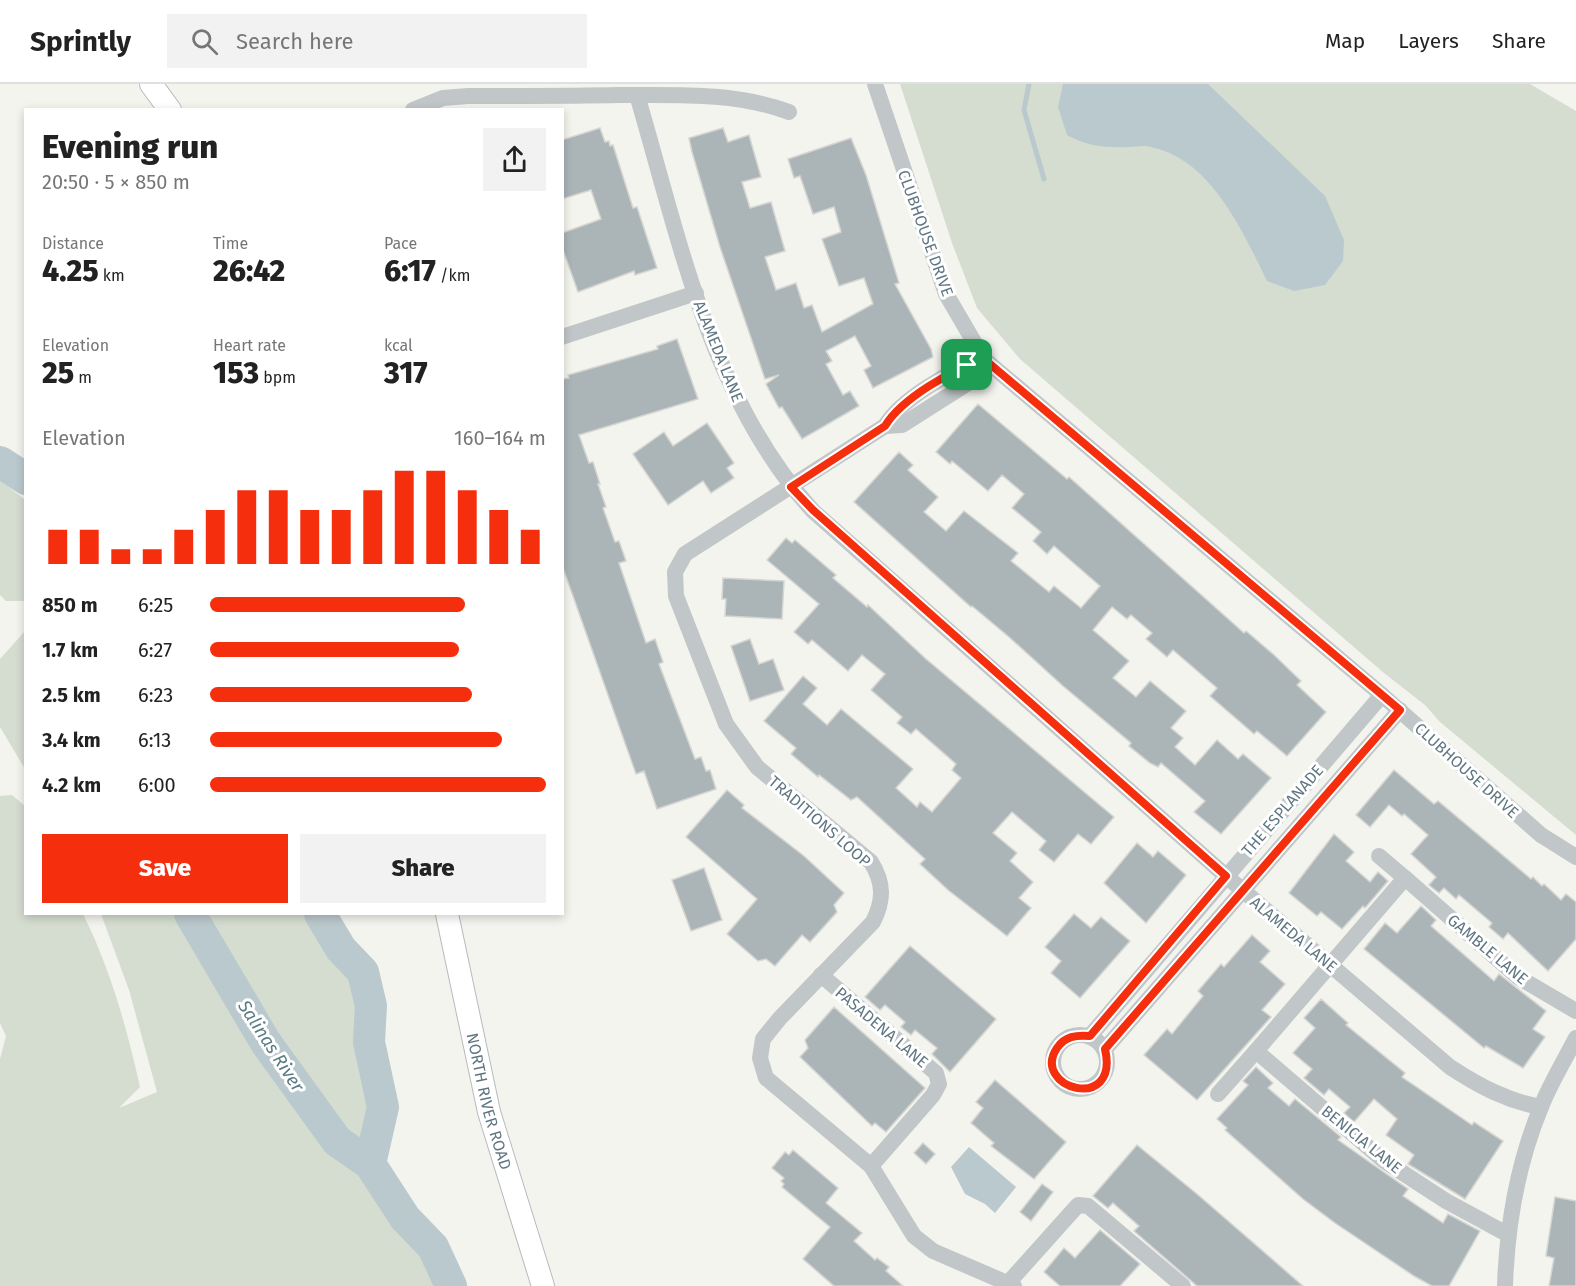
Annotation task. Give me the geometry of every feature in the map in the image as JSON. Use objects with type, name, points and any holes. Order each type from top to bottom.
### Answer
[{"type":"main road","points":[[150,84],[168,108]]},
{"type":"main road","name":"NORTH RIVER ROAD","points":[[447,915],[489,1112],[543,1286]]},
{"type":"street","name":"CLUBHOUSE DRIVE","points":[[875,84],[946,294],[984,359],[1400,710],[1541,835],[1576,857]]},
{"type":"street","points":[[418,108],[442,98],[468,96],[637,95],[723,96],[756,101],[789,112]]},
{"type":"street","name":"ALAMEDA LANE","points":[[637,95],[696,293],[734,394],[791,487],[821,518],[1226,876],[1450,1067],[1481,1087],[1518,1103],[1541,1107]]},
{"type":"street","points":[[564,336],[696,293]]},
{"type":"street","name":"TRADITIONS LOOP","points":[[984,359],[976,378],[902,425],[885,426],[685,554],[675,572],[676,596],[726,724],[756,767],[871,862],[878,874],[882,905],[873,922],[763,1039],[760,1059],[766,1078],[871,1166],[914,1236],[933,1251],[1012,1284]]},
{"type":"street","name":"THE ESPLANADE","points":[[1090,1036],[1382,695]]},
{"type":"street","name":"THE ESPLANADE","points":[[1105,1049],[1400,710]]},
{"type":"street","points":[[1338,745],[1357,761]]},
{"type":"street","name":"GAMBLE LANE","points":[[1379,856],[1518,977],[1576,1011]]},
{"type":"street","points":[[1218,1094],[1405,878]]},
{"type":"street","name":"PASADENA LANE","points":[[821,975],[936,1073],[939,1084],[933,1095],[871,1166]]},
{"type":"street","points":[[1076,1035],[1090,1036],[1105,1049],[1108,1062],[1104,1076],[1094,1086],[1081,1090],[1068,1087],[1057,1078],[1052,1065],[1055,1051],[1063,1040],[1076,1035]]},
{"type":"street","points":[[1505,1286],[1507,1234],[1521,1166],[1541,1107],[1576,1038]]},
{"type":"street","name":"BENICIA LANE","points":[[1256,1051],[1383,1160],[1446,1201],[1507,1234]]},
{"type":"street","points":[[1012,1284],[1078,1205],[1088,1206],[1183,1286]]},
{"type":"shaded area","points":[[900,84],[1530,84],[1576,111],[1576,835],[1440,722],[1425,705],[1384,673],[1020,359],[977,308],[952,243]]},
{"type":"shaded area","points":[[1063,84],[1208,84],[1325,196],[1344,240],[1343,261],[1325,285],[1294,291],[1267,281],[1236,220],[1208,182],[1191,166],[1172,154],[1151,147],[1096,146],[1067,135],[1058,107]]},
{"type":"shaded area","points":[[0,480],[24,499],[24,601],[6,601],[0,595]]},
{"type":"shaded area","points":[[24,632],[24,767],[0,727],[0,659]]},
{"type":"shaded area","points":[[12,795],[24,805],[24,915],[83,915],[93,935],[123,1021],[140,1087],[119,1108],[157,1092],[129,990],[101,915],[312,915],[334,953],[353,973],[363,1001],[362,1049],[371,1085],[371,1125],[360,1162],[381,1198],[406,1233],[427,1255],[441,1286],[0,1286],[0,1059],[6,1036],[0,1023],[0,796]]},
{"type":"shaded area","points":[[969,1147],[1016,1187],[995,1213],[985,1204],[965,1194],[951,1167]]},
{"type":"building","points":[[600,128],[605,142],[609,141],[610,146],[613,145],[633,208],[637,207],[657,268],[635,275],[634,271],[578,292],[564,253],[564,232],[601,219],[591,190],[564,198],[564,139]]},
{"type":"building","points":[[723,128],[728,142],[749,135],[761,177],[742,182],[750,208],[771,202],[785,251],[765,257],[776,290],[796,283],[804,308],[812,305],[822,332],[873,304],[864,278],[839,286],[822,239],[841,232],[834,207],[813,214],[800,176],[794,178],[788,159],[851,138],[866,175],[899,283],[895,284],[931,349],[933,357],[873,388],[864,370],[871,366],[855,336],[826,351],[832,361],[826,364],[843,395],[850,391],[859,406],[802,439],[782,407],[779,408],[766,384],[779,375],[765,379],[720,247],[692,152],[689,138]]},
{"type":"building","points":[[677,339],[698,399],[579,435],[589,463],[593,462],[606,507],[603,508],[615,542],[619,541],[626,561],[619,563],[646,643],[655,639],[663,662],[659,664],[695,759],[701,757],[706,771],[710,770],[716,789],[657,809],[644,771],[636,774],[564,571],[564,379],[569,378],[568,375],[658,349],[657,346]]},
{"type":"building","points":[[978,404],[1067,479],[1069,477],[1244,633],[1246,631],[1273,654],[1301,681],[1297,685],[1326,712],[1287,756],[1257,731],[1254,734],[1210,696],[1217,688],[1173,650],[1167,657],[1146,639],[1152,633],[1131,615],[1127,619],[1112,607],[1093,630],[1129,661],[1113,678],[1136,697],[1150,681],[1186,711],[1171,728],[1183,738],[1175,747],[1195,765],[1217,740],[1238,759],[1243,754],[1271,778],[1221,834],[1194,812],[1205,801],[1161,763],[1158,767],[1150,763],[1129,746],[1131,743],[971,607],[854,502],[899,452],[913,465],[908,470],[938,497],[924,512],[946,531],[964,511],[1018,553],[1011,561],[1049,592],[1054,586],[1081,608],[1100,586],[1054,546],[1047,554],[1033,541],[1041,532],[1012,508],[1024,494],[1002,475],[988,491],[952,461],[950,464],[936,452]]},
{"type":"building","points":[[707,423],[734,463],[727,468],[734,478],[711,493],[703,481],[668,505],[633,454],[664,432],[673,446]]},
{"type":"building","points":[[786,538],[792,543],[795,540],[836,575],[833,578],[867,607],[868,605],[926,659],[1114,817],[1091,844],[1078,834],[1054,862],[1039,850],[1046,841],[1012,812],[993,833],[1017,853],[1010,861],[1033,882],[1019,898],[1031,908],[1007,936],[948,890],[920,864],[925,859],[857,797],[851,800],[819,775],[818,777],[791,754],[796,748],[764,721],[803,676],[817,688],[803,704],[827,725],[841,709],[913,769],[896,788],[917,807],[920,802],[932,812],[961,778],[952,770],[956,764],[916,729],[911,734],[897,723],[902,717],[871,690],[885,674],[862,655],[848,671],[812,640],[808,644],[794,632],[819,604],[767,560]]},
{"type":"building","points":[[723,578],[784,581],[782,619],[725,616],[726,599],[722,599]]},
{"type":"building","points":[[750,639],[759,664],[773,659],[784,690],[750,701],[731,646]]},
{"type":"building","points":[[1394,770],[1434,804],[1438,801],[1531,879],[1533,877],[1542,886],[1544,884],[1561,900],[1566,894],[1576,902],[1576,939],[1548,971],[1508,933],[1503,939],[1489,927],[1492,923],[1459,895],[1456,899],[1444,888],[1439,893],[1429,885],[1436,877],[1411,854],[1428,835],[1404,814],[1402,816],[1389,805],[1370,827],[1356,815]]},
{"type":"building","points":[[727,790],[744,805],[742,808],[804,856],[844,893],[834,905],[837,912],[810,942],[802,935],[775,966],[766,959],[758,961],[727,934],[757,899],[686,837]]},
{"type":"building","points":[[1334,834],[1354,852],[1346,861],[1370,882],[1378,872],[1388,881],[1365,908],[1363,906],[1342,929],[1321,912],[1317,916],[1289,893]]},
{"type":"building","points":[[1137,843],[1153,857],[1158,851],[1186,875],[1146,923],[1104,883]]},
{"type":"building","points":[[704,868],[722,920],[691,931],[672,880]]},
{"type":"building","points":[[1421,906],[1436,920],[1431,926],[1494,981],[1499,974],[1546,1011],[1533,1029],[1545,1037],[1523,1068],[1486,1046],[1484,1048],[1364,949],[1385,923],[1397,933]]},
{"type":"building","points":[[1074,914],[1091,928],[1101,917],[1130,941],[1080,998],[1051,973],[1061,961],[1045,947]]},
{"type":"building","points":[[1252,935],[1270,951],[1260,962],[1285,984],[1262,1010],[1271,1017],[1197,1100],[1144,1055],[1167,1029],[1172,1034],[1203,996],[1198,991],[1221,964],[1224,967]]},
{"type":"building","points":[[910,946],[996,1019],[950,1072],[932,1054],[937,1048],[915,1030],[911,1035],[901,1027],[905,1022],[885,1005],[880,1010],[865,997]]},
{"type":"building","points":[[1321,999],[1348,1023],[1346,1025],[1405,1073],[1402,1077],[1472,1125],[1474,1122],[1503,1141],[1465,1199],[1408,1164],[1414,1155],[1386,1135],[1397,1119],[1374,1099],[1354,1122],[1344,1113],[1350,1107],[1329,1089],[1324,1095],[1304,1078],[1312,1069],[1293,1053],[1315,1028],[1304,1018]]},
{"type":"building","points":[[834,1007],[925,1088],[886,1132],[875,1123],[872,1126],[800,1057],[808,1048],[805,1040]]},
{"type":"building","points":[[1256,1067],[1273,1083],[1268,1088],[1289,1106],[1295,1099],[1341,1137],[1338,1140],[1408,1189],[1403,1196],[1443,1223],[1448,1214],[1480,1231],[1449,1286],[1432,1286],[1335,1223],[1303,1199],[1225,1130],[1227,1128],[1217,1119],[1248,1085],[1243,1081]]},
{"type":"building","points":[[995,1080],[1066,1142],[1034,1179],[991,1146],[994,1143],[971,1123],[983,1108],[976,1102]]},
{"type":"building","points":[[923,1143],[935,1154],[926,1164],[914,1153]]},
{"type":"building","points":[[1137,1145],[1303,1286],[1197,1286],[1134,1231],[1139,1226],[1113,1203],[1108,1208],[1093,1196]]},
{"type":"building","points":[[793,1150],[838,1188],[826,1203],[862,1233],[854,1241],[875,1260],[877,1258],[889,1267],[886,1271],[903,1286],[834,1286],[803,1259],[830,1227],[782,1187],[784,1184],[781,1181],[784,1178],[772,1168],[785,1152],[789,1155]]},
{"type":"building","points":[[1042,1184],[1053,1192],[1031,1221],[1020,1212]]},
{"type":"building","points":[[1555,1197],[1576,1201],[1576,1286],[1549,1286],[1554,1258],[1546,1256]]},
{"type":"building","points":[[1100,1230],[1140,1264],[1120,1286],[1060,1286],[1044,1272],[1064,1248],[1075,1258]]},
{"type":"waterway","points":[[1029,84],[1024,110],[1044,179]]},
{"type":"waterway","name":"Salinas River","points":[[0,462],[24,478]]},
{"type":"waterway","name":"Salinas River","points":[[191,915],[266,1043],[337,1141],[370,1164]]},
{"type":"waterway","name":"Salinas River","points":[[321,915],[341,949],[363,972],[371,1006],[369,1042],[383,1107],[370,1164],[405,1218],[433,1247],[451,1286]]},
{"type":"route","points":[[984,359],[1400,710],[1105,1049],[1108,1062],[1104,1076],[1094,1086],[1081,1090],[1068,1087],[1057,1078],[1052,1065],[1055,1051],[1063,1040],[1076,1035],[1090,1036],[1226,876],[813,510],[791,487],[885,426],[893,413],[967,365],[984,359]]}]
